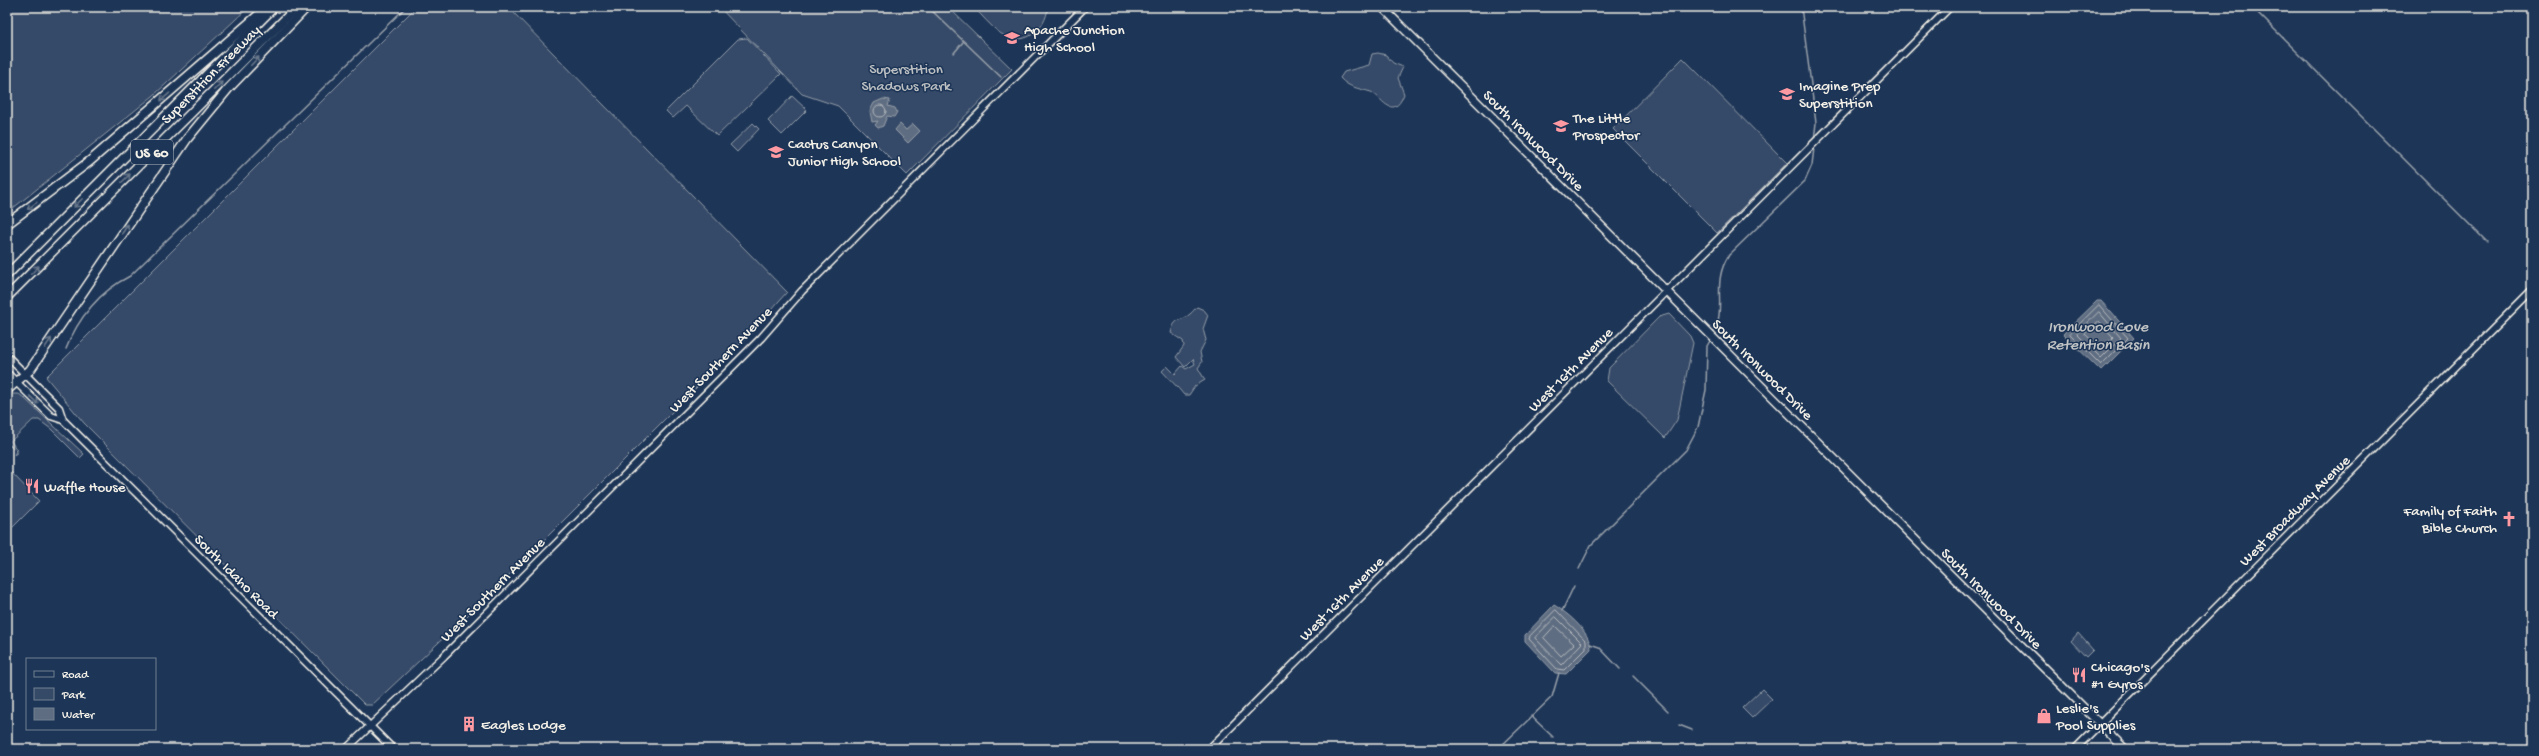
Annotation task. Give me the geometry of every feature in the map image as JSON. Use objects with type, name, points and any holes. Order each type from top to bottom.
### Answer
[{"type":"highway","points":[[7,224],[90,161],[268,7]]},
{"type":"highway","name":"Superstition Freeway","points":[[7,275],[274,7]]},
{"type":"highway","name":"Superstition Freeway","points":[[7,298],[297,7]]},
{"type":"highway","points":[[7,390],[26,375],[187,139],[228,89],[307,7]]},
{"type":"main road","name":"West Southern Avenue","points":[[346,749],[369,725],[454,645],[761,338],[802,291],[1085,7]]},
{"type":"main road","name":"South Ironwood Drive","points":[[1382,7],[2125,749]]},
{"type":"main road","name":"West 16th Avenue","points":[[1209,749],[1950,7]]},
{"type":"main road","name":"West Broadway Avenue","points":[[2075,749],[2532,290]]},
{"type":"main road","name":"South Idaho Road","points":[[7,356],[60,408],[63,420]]},
{"type":"main road","name":"South Idaho Road","points":[[7,373],[51,416],[63,420],[393,749]]},
{"type":"green space","points":[[7,7],[249,7],[153,96],[7,213]]},
{"type":"green space","points":[[416,7],[508,7],[787,292],[747,337],[485,599],[372,705],[365,705],[84,423],[46,377]]},
{"type":"green space","name":"Superstition Shadows Park","points":[[719,7],[948,7],[1012,69],[907,175],[838,106],[802,94]]},
{"type":"green space","points":[[973,7],[1048,7],[1043,23],[1038,30],[1032,35],[1016,39],[1000,33]]},
{"type":"green space","points":[[747,38],[781,74],[717,136],[686,106],[673,118],[666,111],[738,39]]},
{"type":"green space","points":[[1378,53],[1386,55],[1393,63],[1403,67],[1398,78],[1404,94],[1400,102],[1395,106],[1391,107],[1387,105],[1375,94],[1350,86],[1340,78],[1344,72],[1369,65],[1372,54]]},
{"type":"green space","points":[[1683,58],[1787,163],[1717,233],[1613,129]]},
{"type":"green space","points":[[792,96],[807,110],[782,135],[768,121]]},
{"type":"green space","points":[[753,123],[759,129],[737,152],[730,145]]},
{"type":"green space","points":[[1197,307],[1204,310],[1208,315],[1203,329],[1206,340],[1200,352],[1202,362],[1198,368],[1205,380],[1195,386],[1189,395],[1184,395],[1162,371],[1167,366],[1175,374],[1182,366],[1186,369],[1195,364],[1193,359],[1185,367],[1176,357],[1184,346],[1183,341],[1171,333],[1176,322],[1186,317]]},
{"type":"green space","points":[[1669,314],[1690,336],[1693,343],[1677,420],[1665,438],[1607,381],[1609,368],[1659,317]]},
{"type":"green space","points":[[11,394],[19,394],[24,398],[84,454],[80,458],[51,429],[39,420],[33,420],[11,441],[18,452],[14,455],[16,451],[10,445],[7,448],[7,396]]},
{"type":"green space","points":[[7,468],[39,501],[7,533]]},
{"type":"green space","points":[[2078,633],[2093,650],[2086,657],[2071,641]]},
{"type":"green space","points":[[1762,689],[1772,699],[1752,718],[1742,708]]},
{"type":"water","points":[[883,99],[890,100],[888,106],[895,108],[897,112],[894,117],[887,116],[883,126],[878,128],[875,125],[878,121],[872,122],[870,111],[874,103]]},
{"type":"water","points":[[900,124],[906,130],[913,124],[920,131],[908,143],[895,130]]},
{"type":"water","name":"Ironwood Cove Retention Basin","points":[[2097,301],[2101,301],[2134,338],[2101,371],[2063,334]]},
{"type":"water","points":[[1554,605],[1578,624],[1587,636],[1590,643],[1591,649],[1566,674],[1555,673],[1525,641],[1525,635]]},
{"type":"waterway","points":[[66,349],[77,327],[91,306],[109,289],[130,276],[406,7]]},
{"type":"waterway","points":[[928,7],[1001,77]]},
{"type":"waterway","points":[[1801,7],[1816,123],[1814,140]]},
{"type":"waterway","points":[[2252,7],[2487,242]]},
{"type":"waterway","points":[[954,53],[963,42]]},
{"type":"waterway","points":[[1713,334],[1719,314],[1720,285],[1723,266],[1729,255],[1805,181],[1812,165],[1814,148]]},
{"type":"waterway","points":[[1579,569],[1591,545],[1686,450],[1698,427],[1706,390],[1707,346],[1711,339]]},
{"type":"waterway","points":[[1562,611],[1574,586]]},
{"type":"waterway","points":[[1590,644],[1599,647],[1620,669]]},
{"type":"waterway","points":[[1498,749],[1552,697],[1559,673]]},
{"type":"waterway","points":[[1633,676],[1668,711]]},
{"type":"waterway","points":[[1531,716],[1553,737]]},
{"type":"waterway","points":[[1679,725],[1692,730]]},
{"type":"waterway","points":[[1565,746],[1568,749]]},
{"type":"place","name":"Apache Junction High School","points":[[1012,38]]},
{"type":"place","name":"Imagine Prep Superstition","points":[[1787,94]]},
{"type":"place","name":"The Little Prospector","points":[[1561,126]]},
{"type":"place","name":"Cactus Canyon Junior High School","points":[[776,152]]},
{"type":"place","name":"Waffle House","points":[[32,486]]},
{"type":"place","name":"Family of Faith Bible Church","points":[[2509,519]]},
{"type":"place","name":"Chicago's #1 Gyros","points":[[2079,675]]},
{"type":"place","name":"Leslie's Pool Supplies","points":[[2044,716]]},
{"type":"place","name":"Eagles Lodge","points":[[469,724]]}]
